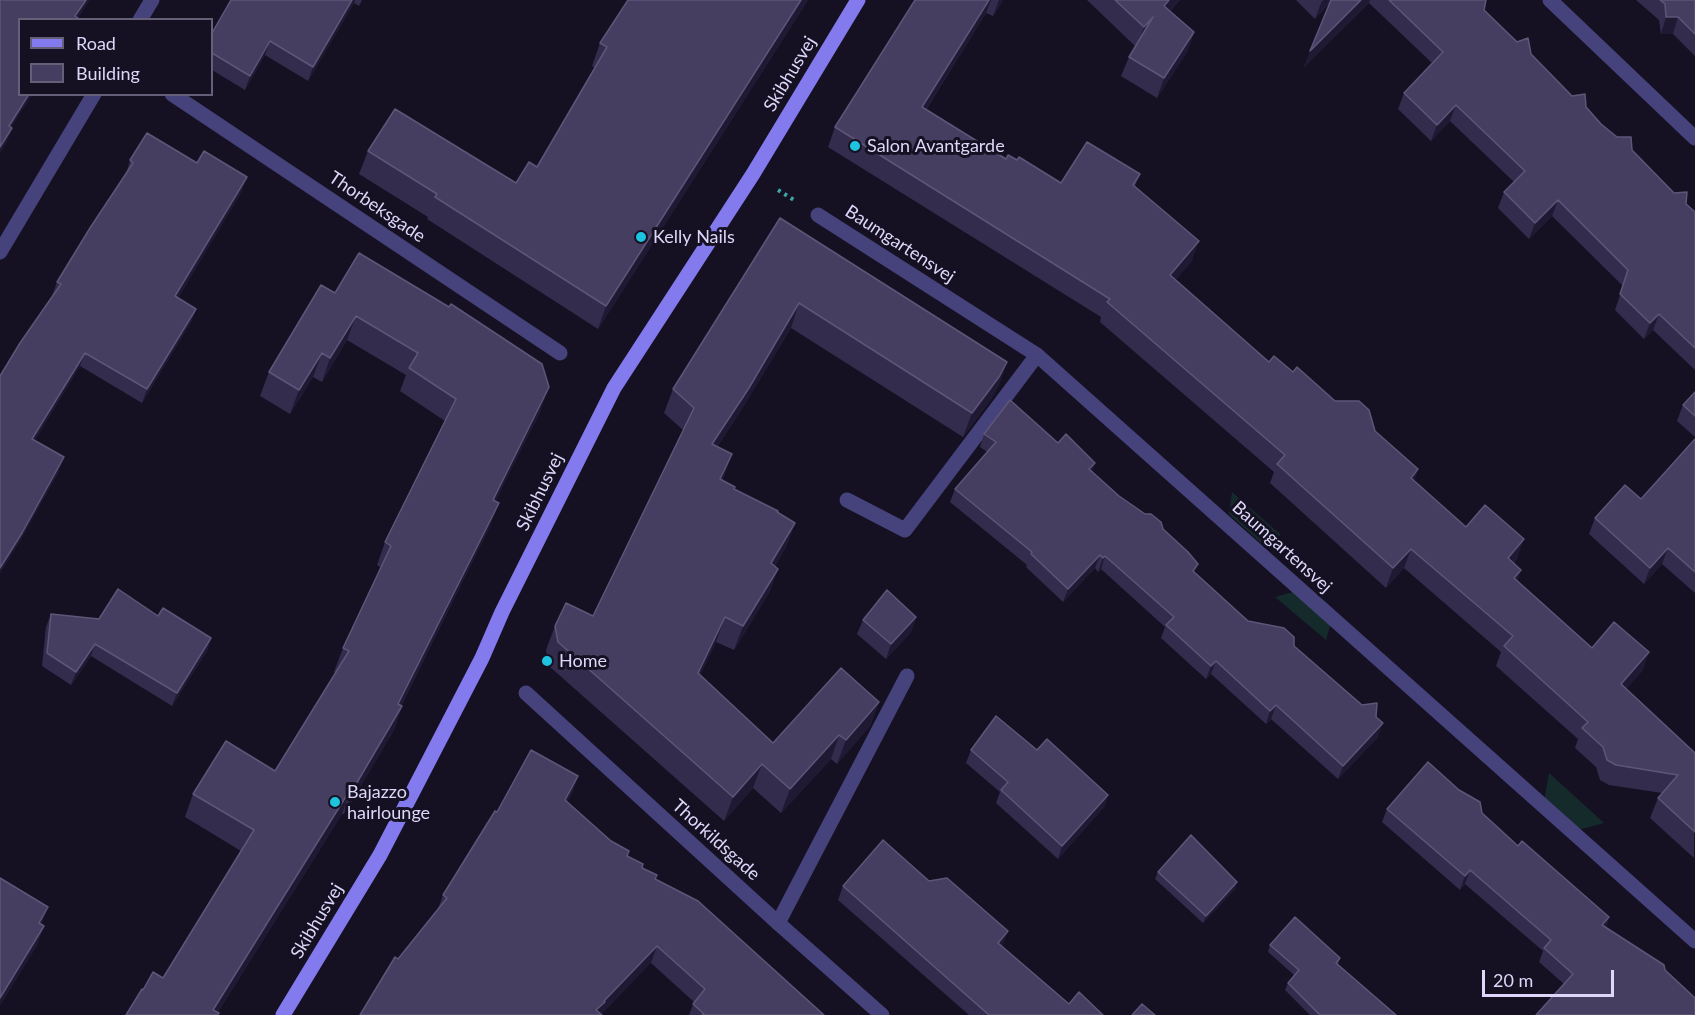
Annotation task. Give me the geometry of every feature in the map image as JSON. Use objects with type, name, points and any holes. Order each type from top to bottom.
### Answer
[{"type":"street","points":[[141,18],[152,0]]},
{"type":"street","name":"Skibhusvej","points":[[283,1015],[385,844],[482,658],[502,612],[614,388],[753,174],[858,0]]},
{"type":"street","points":[[1550,0],[1695,138]]},
{"type":"street","points":[[0,252],[93,96]]},
{"type":"street","name":"Thorbeksgade","points":[[175,96],[560,353]]},
{"type":"street","name":"Baumgartensvej","points":[[818,215],[1037,355],[1695,941]]},
{"type":"street","points":[[847,500],[905,530],[1037,355]]},
{"type":"street","points":[[778,923],[907,676]]},
{"type":"street","name":"Thorkildsgade","points":[[526,693],[882,1015]]},
{"type":"path","points":[[753,174],[818,215]]},
{"type":"green space","points":[[1232,492],[1281,535],[1261,543],[1229,514]]},
{"type":"green space","points":[[1304,589],[1333,616],[1326,640],[1275,597]]},
{"type":"green space","points":[[1549,773],[1604,823],[1578,830],[1544,802]]},
{"type":"building","points":[[0,0],[86,0],[75,16],[78,18],[18,18],[18,96],[28,96],[9,126],[12,128],[0,147]]},
{"type":"building","points":[[231,0],[352,0],[313,67],[270,41],[250,76],[213,54],[213,31]]},
{"type":"building","points":[[628,0],[801,0],[606,306],[435,197],[437,194],[368,151],[395,109],[516,183],[529,162],[537,167],[607,47],[600,43]]},
{"type":"building","points":[[915,0],[989,0],[922,107],[1006,159],[1008,155],[1017,160],[1019,157],[1061,183],[1087,142],[1140,174],[1133,185],[1199,241],[1170,275],[1269,362],[1274,356],[1293,372],[1297,367],[1335,401],[1359,401],[1369,410],[1375,431],[1418,469],[1411,478],[1466,527],[1485,505],[1524,539],[1508,558],[1521,570],[1514,578],[1592,648],[1614,622],[1649,652],[1621,684],[1695,753],[1695,832],[1658,798],[1678,775],[1616,765],[1607,760],[1603,747],[1582,728],[1588,722],[1504,646],[1513,636],[1411,549],[1393,568],[1277,464],[1285,455],[1107,302],[1110,299],[835,127]]},
{"type":"building","points":[[1115,0],[1169,0],[1164,6],[1194,32],[1164,78],[1129,57],[1153,17],[1144,27]]},
{"type":"building","points":[[1331,0],[1361,0],[1310,51]]},
{"type":"building","points":[[1389,0],[1486,0],[1484,10],[1517,42],[1528,38],[1531,54],[1572,96],[1585,94],[1586,107],[1601,124],[1617,137],[1631,137],[1632,150],[1674,193],[1687,192],[1686,204],[1695,212],[1695,348],[1659,314],[1650,323],[1620,294],[1628,270],[1558,200],[1535,223],[1504,192],[1525,171],[1456,105],[1437,125],[1404,93],[1443,52]]},
{"type":"building","points":[[1660,0],[1695,0],[1695,34],[1678,17],[1666,17],[1665,4]]},
{"type":"building","points":[[147,133],[197,163],[204,151],[247,177],[175,296],[196,309],[147,389],[85,353],[32,439],[64,457],[0,568],[0,376],[61,284],[57,282],[133,163],[130,160]]},
{"type":"building","points":[[780,218],[1007,362],[999,377],[972,413],[799,303],[749,388],[712,444],[732,454],[720,479],[795,523],[771,563],[778,569],[743,626],[725,617],[698,673],[773,743],[841,668],[879,702],[846,740],[839,735],[790,789],[762,764],[733,797],[558,642],[555,626],[566,603],[593,616],[694,408],[673,389]]},
{"type":"building","points":[[359,253],[449,307],[451,304],[542,364],[549,387],[493,500],[499,503],[398,704],[402,706],[352,791],[350,790],[213,1010],[219,1013],[218,1015],[126,1015],[153,972],[163,978],[254,830],[193,794],[226,741],[275,771],[349,651],[343,648],[391,546],[385,542],[456,399],[409,368],[418,353],[356,316],[330,358],[322,353],[299,390],[269,372],[321,285],[335,293]]},
{"type":"building","points":[[1695,392],[1695,416],[1683,405]]},
{"type":"building","points":[[1010,400],[1058,443],[1066,434],[1095,463],[1089,469],[1119,496],[1161,522],[1163,529],[1198,564],[1193,571],[1248,621],[1284,628],[1294,637],[1294,646],[1362,705],[1377,703],[1376,717],[1383,723],[1343,766],[1276,705],[1270,711],[1216,661],[1211,666],[1166,625],[1174,617],[1105,556],[1103,558],[1100,555],[1068,589],[1031,554],[1032,552],[955,489],[996,442],[984,434]]},
{"type":"building","points":[[1695,439],[1695,572],[1668,548],[1650,568],[1595,518],[1625,485],[1641,499]]},
{"type":"building","points":[[118,589],[158,616],[163,608],[211,638],[177,693],[95,644],[76,672],[47,653],[51,614],[99,619]]},
{"type":"building","points":[[887,590],[916,617],[891,644],[863,620]]},
{"type":"building","points":[[996,716],[1037,750],[1047,739],[1108,795],[1062,846],[1001,790],[1008,782],[971,750]]},
{"type":"building","points":[[531,750],[578,776],[565,800],[611,841],[629,851],[627,856],[643,864],[642,868],[657,875],[655,879],[698,901],[824,1015],[702,1015],[704,1014],[693,1004],[705,989],[657,946],[596,1010],[602,1015],[360,1015],[395,957],[398,959],[447,898],[443,895],[495,811],[497,812]]},
{"type":"building","points":[[1428,762],[1459,790],[1480,802],[1482,813],[1518,846],[1522,841],[1609,917],[1602,925],[1664,965],[1665,970],[1695,998],[1695,1015],[1536,1015],[1573,974],[1544,948],[1551,940],[1470,870],[1465,876],[1387,809]]},
{"type":"building","points":[[1191,835],[1237,882],[1206,916],[1158,872]]},
{"type":"building","points":[[883,840],[929,881],[947,878],[1008,931],[998,943],[1069,1004],[1079,992],[1103,1015],[989,1015],[843,886]]},
{"type":"building","points":[[0,878],[48,907],[39,923],[44,926],[0,998]]},
{"type":"building","points":[[1295,917],[1340,958],[1336,963],[1396,1015],[1320,1015],[1288,983],[1299,970],[1270,945]]},
{"type":"building","points":[[1142,1004],[1155,1015],[1132,1015]]},
{"type":"place","name":"Salon Avantgarde","points":[[855,146]]},
{"type":"place","name":"Kelly Nails","points":[[641,237]]},
{"type":"place","name":"Home","points":[[547,661]]},
{"type":"place","name":"Bajazzo hairlounge","points":[[335,802]]}]
